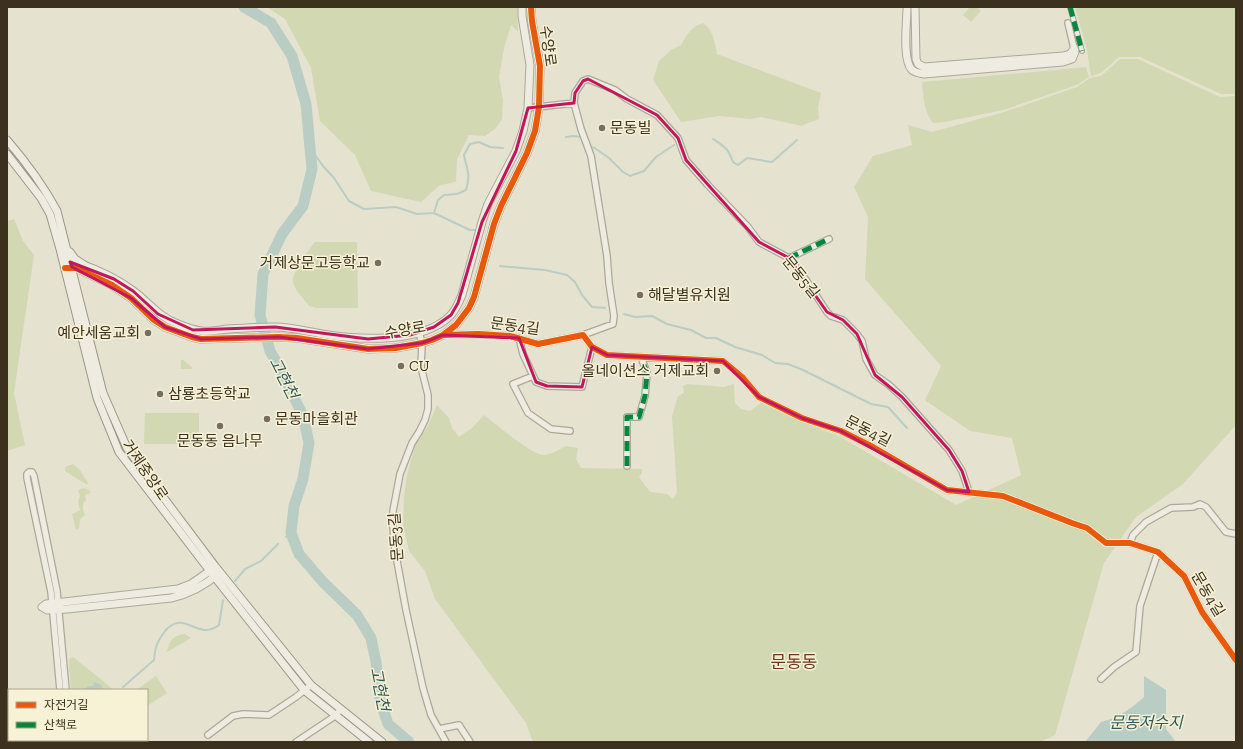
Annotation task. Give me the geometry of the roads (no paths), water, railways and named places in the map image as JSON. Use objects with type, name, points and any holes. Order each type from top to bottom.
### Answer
[{"type":"street","name":"수양로","points":[[68,265],[76,268],[85,268],[114,279],[133,291],[158,314],[176,324],[193,330],[201,331],[246,327],[275,327],[368,339],[392,338],[410,335],[434,327],[451,315],[458,303],[488,204],[516,151],[523,131],[528,108],[530,65],[522,16],[522,7]]},
{"type":"street","name":"수양로","points":[[85,268],[131,298],[154,320],[164,327],[201,339],[252,337],[297,338],[368,349],[396,348],[422,343],[443,335],[456,325],[469,308],[494,224],[501,206],[519,172],[535,131],[539,107],[540,66],[531,7]]},
{"type":"street","points":[[907,7],[906,41],[908,63],[911,69],[916,73],[924,74],[1063,62],[1072,59],[1075,52],[1078,50]]},
{"type":"street","points":[[915,7],[916,59],[918,64],[924,67],[1063,56],[1078,50]]},
{"type":"street","points":[[1070,7],[1078,50]]},
{"type":"street","points":[[1068,23],[1078,50]]},
{"type":"street","name":"문동5길","points":[[574,103],[575,93],[583,81],[588,79],[615,90],[627,99],[657,115],[678,138],[686,160],[748,227],[759,242],[789,258],[806,280],[827,312],[831,316],[843,320],[857,334],[862,341],[866,359],[875,375],[902,397],[949,450],[962,471],[969,492]]},
{"type":"street","points":[[528,108],[574,103],[581,129],[591,156],[607,256],[614,316],[613,324],[583,335]]},
{"type":"street","name":"거제중앙로","points":[[7,140],[47,192],[57,211],[66,243],[68,265],[97,398],[119,452],[196,553],[218,574],[311,685],[382,742]]},
{"type":"street","name":"거제중앙로","points":[[7,154],[41,198],[50,214],[68,265],[76,282],[103,393],[127,448],[212,569]]},
{"type":"street","points":[[789,258],[829,240]]},
{"type":"street","points":[[66,243],[72,256],[85,268],[78,273],[76,282]]},
{"type":"street","name":"문동3길","points":[[419,332],[422,343],[421,367],[428,395],[428,409],[425,420],[412,443],[400,474],[393,511],[393,527],[395,550],[406,610],[423,688],[431,715],[446,742]]},
{"type":"street","name":"문동4길","points":[[443,335],[503,335],[538,344],[583,335],[592,347],[607,355],[723,361],[742,377],[759,397],[802,418],[841,431],[873,447],[947,490],[1003,496],[1087,528],[1106,543],[1130,543],[1158,552],[1184,576],[1202,612],[1236,660]]},
{"type":"street","points":[[519,338],[523,354],[536,382],[547,386],[582,387],[592,347]]},
{"type":"street","points":[[627,466],[627,417],[639,417],[645,396],[647,373],[641,357]]},
{"type":"street","points":[[533,376],[513,384],[528,413],[551,429],[570,431]]},
{"type":"street","points":[[60,689],[55,606],[57,590],[34,476],[32,472],[29,472],[27,474],[27,478],[55,606],[66,689]]},
{"type":"street","points":[[1130,543],[1133,535],[1146,522],[1171,508],[1193,507],[1200,504],[1206,507],[1226,532],[1236,534]]},
{"type":"street","points":[[1101,679],[1114,667],[1136,652],[1140,606],[1158,552]]},
{"type":"street","points":[[196,553],[203,565],[203,580]]},
{"type":"street","points":[[203,580],[212,569]]},
{"type":"street","points":[[55,606],[178,589],[218,574]]},
{"type":"street","name":"거제중앙로","points":[[218,574],[223,588],[304,690],[369,742]]},
{"type":"street","points":[[203,580],[216,582],[223,588]]},
{"type":"street","points":[[208,735],[233,716],[244,714],[269,715],[311,685]]},
{"type":"street","points":[[296,742],[335,716],[341,709]]},
{"type":"street","points":[[439,729],[459,725],[470,742]]},
{"type":"water","name":"문동저수지","points":[[1144,676],[1166,690],[1166,729],[1176,742],[1085,742],[1101,722],[1117,717],[1144,697]]},
{"type":"water","points":[[94,682],[101,685],[103,689],[85,689],[88,686],[93,686]]},
{"type":"waterway","name":"고현천","points":[[244,7],[271,23],[292,56],[306,104],[312,169],[303,206],[282,234],[263,274],[260,315],[270,351],[303,416],[309,443],[303,479],[294,506],[291,533],[299,554],[323,582],[357,615],[371,638],[376,662],[380,700],[388,724],[409,742]]},
{"type":"waterway","points":[[566,137],[582,137]]},
{"type":"waterway","points":[[713,139],[726,148],[733,162],[738,165],[747,158],[772,162],[797,140]]},
{"type":"waterway","points":[[434,213],[438,200],[444,195],[457,194],[466,190],[468,176],[464,155],[470,144],[479,142],[490,147],[503,148]]},
{"type":"waterway","points":[[593,147],[609,158],[623,172],[630,176],[644,171],[656,157],[674,145]]},
{"type":"waterway","points":[[310,148],[334,178],[349,201],[364,209],[396,207],[417,214],[434,213],[470,230],[475,230]]},
{"type":"waterway","points":[[500,266],[545,270],[567,275],[575,282],[582,295],[592,307],[605,308]]},
{"type":"waterway","points":[[624,314],[635,317],[652,316],[667,324],[691,330],[706,338],[716,338],[735,347],[762,355],[775,363],[788,364],[803,370],[871,404],[888,407],[907,428]]},
{"type":"waterway","name":"고현천","points":[[286,537],[291,533]]},
{"type":"waterway","points":[[235,581],[245,569],[261,561],[278,544]]},
{"type":"waterway","points":[[123,687],[154,660],[158,641],[165,631],[172,625],[185,623],[204,630],[211,629],[219,625],[223,600]]},
{"type":"place","name":"문동빌","points":[[602,128]]},
{"type":"place","name":"거제상문고등학교","points":[[378,263]]},
{"type":"place","name":"해달별유치원","points":[[640,295]]},
{"type":"place","name":"예안세움교회","points":[[148,333]]},
{"type":"place","name":"CU","points":[[401,366]]},
{"type":"place","name":"올네이션스 거제교회","points":[[717,371]]},
{"type":"place","name":"삼룡초등학교","points":[[160,394]]},
{"type":"place","name":"문동마을회관","points":[[267,419]]},
{"type":"place","name":"문동동 음나무","points":[[220,426]]},
{"type":"district","name":"문동동","points":[[794,662]]}]
